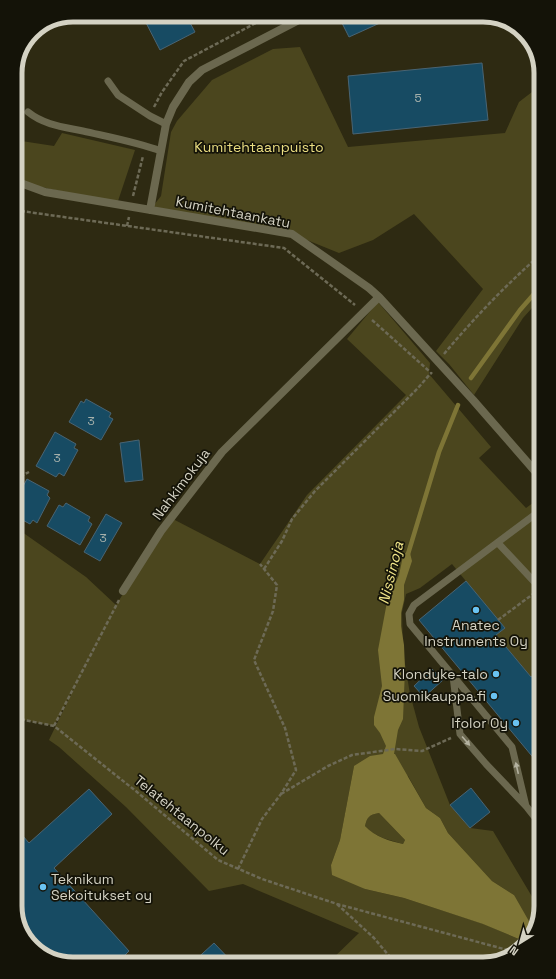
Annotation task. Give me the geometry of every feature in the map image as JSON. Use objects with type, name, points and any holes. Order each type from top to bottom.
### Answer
[{"type":"street","points":[[150,210],[166,124],[173,107],[189,82],[202,70],[295,22]]},
{"type":"street","name":"Kumitehtaankatu","points":[[22,184],[45,192],[292,234],[369,288],[379,297],[534,470]]},
{"type":"street","name":"Nahkimokuja","points":[[123,591],[161,531],[222,452],[379,297]]},
{"type":"lane","points":[[108,81],[118,95],[150,116],[166,124]]},
{"type":"lane","points":[[28,112],[36,119],[50,124],[144,145],[161,151]]},
{"type":"lane","points":[[526,806],[512,747],[410,624],[409,614],[414,605],[534,515]]},
{"type":"lane","points":[[498,543],[534,582]]},
{"type":"lane","points":[[453,676],[460,734],[534,817]]},
{"type":"path","points":[[22,211],[284,248],[363,312],[431,373]]},
{"type":"path","points":[[264,569],[282,541],[292,519],[315,491],[418,388],[471,323],[516,276],[534,260]]},
{"type":"path","points":[[22,476],[29,472]]},
{"type":"path","points":[[238,869],[262,819],[281,794],[296,770],[285,728],[254,660],[272,611],[277,586],[260,564]]},
{"type":"path","points":[[54,726],[123,591]]},
{"type":"path","points":[[498,620],[515,606],[534,594]]},
{"type":"path","name":"Telatehtaanpolku","points":[[22,719],[54,726],[137,792],[218,860],[262,879],[337,904],[374,938],[390,957]]},
{"type":"path","points":[[281,794],[328,766],[352,755],[395,749],[422,751],[460,734]]},
{"type":"path","points":[[337,904],[508,950]]},
{"type":"green space","name":"Kumitehtaanpuisto","points":[[300,47],[348,147],[505,133],[519,102],[534,90],[534,306],[523,318],[474,395],[449,364],[436,351],[483,289],[414,214],[373,240],[339,253],[292,234],[150,210],[161,196],[171,132],[177,121],[212,80],[273,49]]},
{"type":"green space","points":[[62,133],[135,150],[117,204],[22,183],[22,141],[54,146]]},
{"type":"green space","points":[[378,302],[430,363],[429,374],[491,447],[479,458],[526,508],[534,502],[534,675],[531,677],[496,635],[504,628],[452,564],[420,588],[406,594],[402,612],[403,652],[410,694],[419,727],[450,805],[470,828],[493,831],[534,900],[534,912],[530,925],[521,940],[514,895],[492,881],[448,833],[440,818],[426,808],[408,776],[354,766],[340,840],[331,865],[365,889],[404,898],[484,924],[521,940],[505,952],[489,957],[334,957],[359,933],[243,884],[209,891],[126,807],[59,747],[49,740],[78,680],[54,726],[22,719],[22,532],[86,577],[116,605],[171,518],[260,564],[307,495],[406,395],[347,339]]},
{"type":"green space","points":[[379,813],[405,840],[403,844],[373,833],[365,826],[369,817]]},
{"type":"shaded area","points":[[409,549],[412,561],[404,585],[404,600],[401,613],[405,669],[403,719],[398,730],[394,754],[426,808],[440,818],[448,833],[492,881],[514,895],[530,924],[521,940],[483,924],[404,898],[365,889],[332,875],[331,865],[340,840],[354,766],[370,756],[383,754],[386,746],[380,733],[374,725],[374,717],[382,686],[378,650],[387,602],[399,575],[403,556]],"holes":[[[379,813],[405,840],[403,844],[378,836],[369,830],[365,826],[368,818]]]},
{"type":"building","points":[[146,22],[190,22],[195,32],[160,50]]},
{"type":"building","points":[[342,22],[382,22],[349,37]]},
{"type":"building","points":[[482,63],[488,120],[353,134],[348,76]]},
{"type":"building","points":[[86,399],[111,413],[109,417],[113,419],[101,440],[69,422],[81,401],[84,403]]},
{"type":"building","points":[[55,432],[76,444],[74,448],[78,450],[64,476],[59,473],[56,477],[36,466]]},
{"type":"building","points":[[139,440],[143,480],[125,482],[120,443]]},
{"type":"building","points":[[27,479],[49,491],[47,495],[50,498],[37,523],[33,520],[30,524],[22,520],[22,488]]},
{"type":"building","points":[[66,503],[90,517],[88,521],[92,524],[80,545],[47,526],[59,505],[63,507]]},
{"type":"building","points":[[106,514],[122,523],[100,561],[84,552]]},
{"type":"building","name":"Klondyke-talo","points":[[466,581],[505,628],[496,635],[531,677],[534,675],[534,759],[419,620]]},
{"type":"building","points":[[432,669],[443,680],[424,697],[414,686]]},
{"type":"building","points":[[471,788],[490,812],[470,828],[450,805]]},
{"type":"building","name":"Teknikum Sekoitukset oy","points":[[89,789],[112,814],[54,868],[129,951],[123,957],[63,956],[51,952],[35,940],[27,928],[23,916],[22,906],[22,835],[29,843]]},
{"type":"building","points":[[214,943],[227,957],[199,957]]},
{"type":"waterway","name":"Nissinoja","points":[[471,378],[520,310],[534,294]]},
{"type":"waterway","name":"Nissinoja","points":[[408,554],[439,452],[458,405]]},
{"type":"place","name":"Anatec Instruments Oy","points":[[476,610]]},
{"type":"place","name":"Klondyke-talo","points":[[496,674]]},
{"type":"place","name":"Suomikauppa.fi","points":[[494,696]]},
{"type":"place","name":"Ifolor Oy","points":[[516,723]]},
{"type":"place","name":"Teknikum Sekoitukset oy","points":[[43,887]]}]
